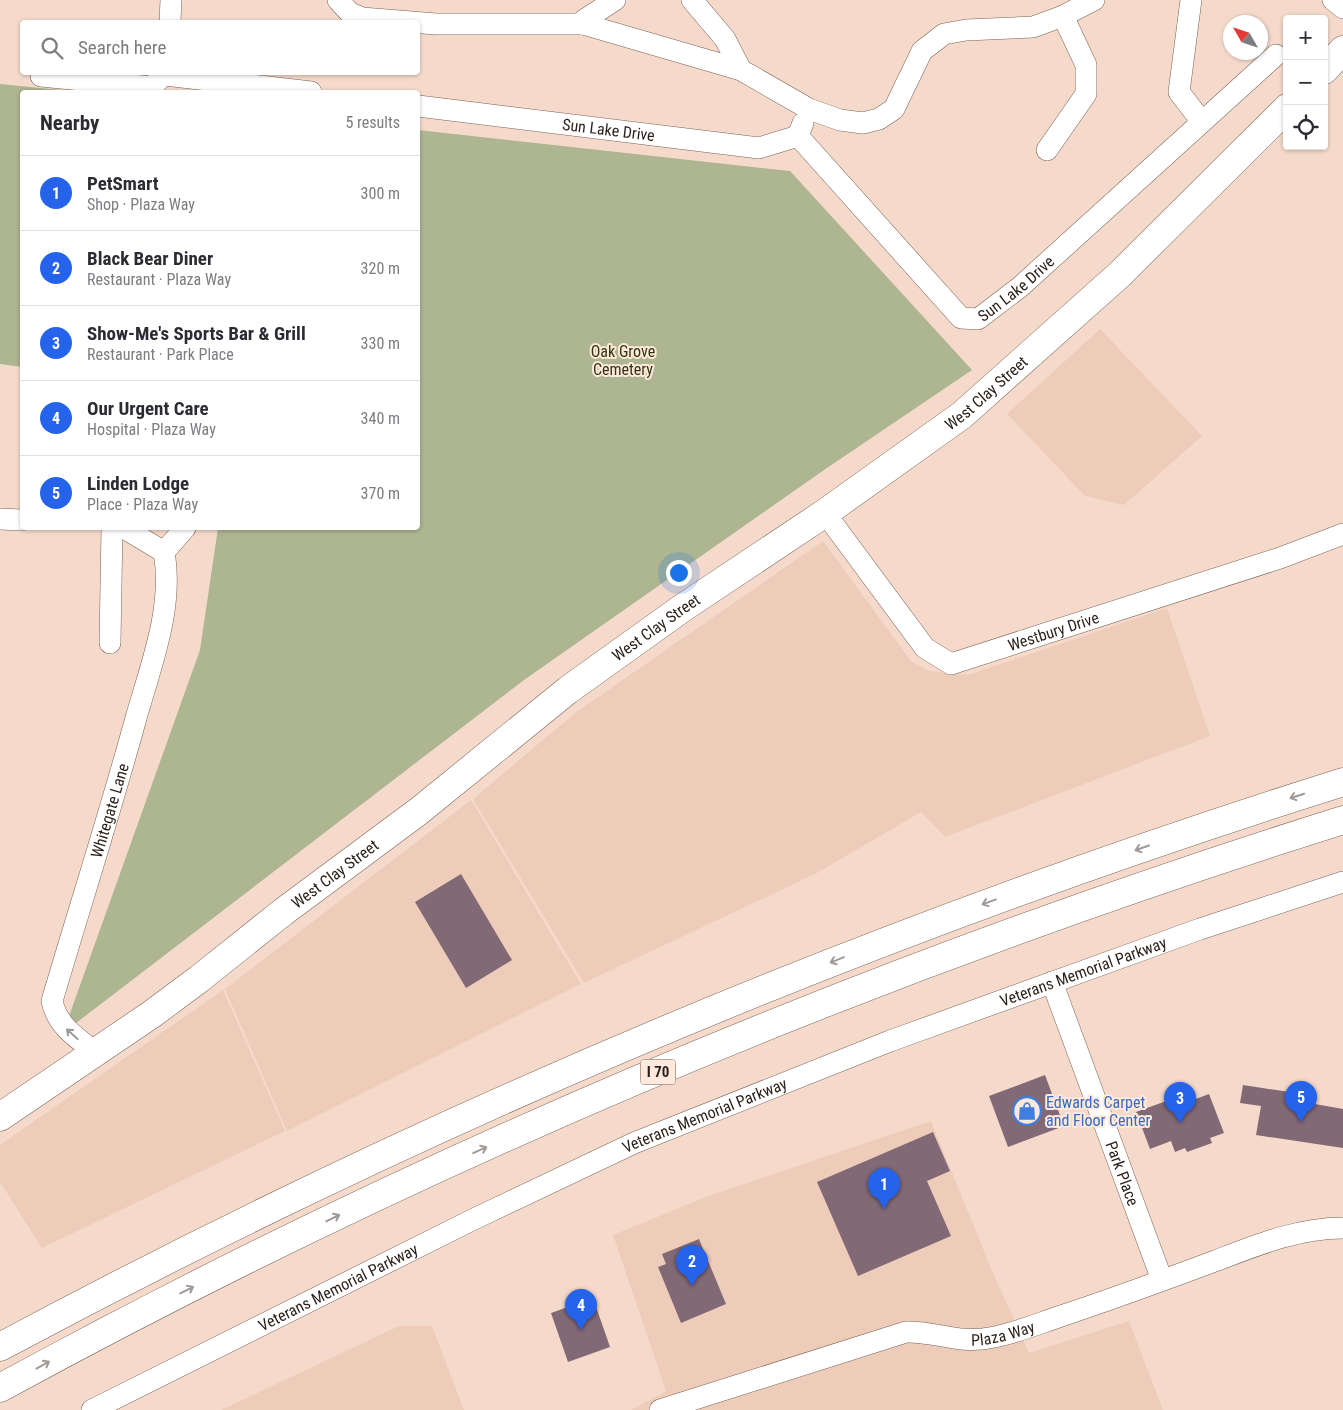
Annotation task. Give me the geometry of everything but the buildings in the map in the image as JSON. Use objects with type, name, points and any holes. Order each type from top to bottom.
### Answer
[{"type":"main road","points":[[1328,66],[1343,50]]},
{"type":"main road","name":"West Clay Street","points":[[0,1117],[94,1051],[152,1014],[283,912],[419,811],[568,690],[681,609],[824,513],[962,414],[1119,275],[1283,112]]},
{"type":"main road","name":"I 70","points":[[0,1348],[218,1234],[398,1148],[671,1028],[949,917],[1145,847],[1343,782]]},
{"type":"main road","name":"I 70","points":[[0,1388],[145,1312],[318,1226],[501,1140],[691,1058],[965,949],[1226,857],[1343,820]]},
{"type":"street","points":[[170,20],[171,0]]},
{"type":"street","points":[[338,0],[350,13],[362,18],[387,20]]},
{"type":"street","points":[[583,24],[584,20],[615,0]]},
{"type":"street","points":[[692,0],[725,39],[741,70]]},
{"type":"street","points":[[420,23],[583,24],[741,70],[808,109],[840,120],[863,123],[879,119],[894,109],[922,51],[944,34],[966,30],[1033,27],[1063,16],[1094,0]]},
{"type":"street","points":[[1190,0],[1180,92],[1202,122]]},
{"type":"street","points":[[1333,0],[1343,8]]},
{"type":"street","points":[[1047,150],[1086,94],[1086,65],[1063,16]]},
{"type":"street","name":"Sun Lake Drive","points":[[420,106],[759,148],[798,136],[961,318],[978,319],[1020,287],[1276,55]]},
{"type":"street","points":[[41,76],[152,87],[165,75]]},
{"type":"street","points":[[174,75],[295,90]]},
{"type":"street","points":[[798,136],[808,109]]},
{"type":"street","name":"Westbury Drive","points":[[824,513],[925,648],[951,664],[1280,558],[1343,534]]},
{"type":"street","points":[[0,519],[20,520]]},
{"type":"street","points":[[110,643],[112,530]]},
{"type":"street","points":[[127,530],[164,552],[182,530]]},
{"type":"street","name":"Whitegate Lane","points":[[94,1051],[65,1027],[54,1013],[52,1001],[127,753],[158,638],[167,596],[164,552]]},
{"type":"street","name":"Veterans Memorial Parkway","points":[[92,1410],[472,1220],[634,1143],[890,1041],[1200,929],[1343,882]]},
{"type":"street","name":"Park Place","points":[[1052,982],[1162,1280]]},
{"type":"street","name":"Plaza Way","points":[[660,1410],[906,1332],[919,1331],[949,1339],[978,1340],[990,1338],[1034,1326],[1272,1239],[1312,1230],[1343,1228]]},
{"type":"shaded area","points":[[1100,329],[1202,436],[1124,505],[1085,496],[1007,414]]},
{"type":"shaded area","points":[[823,541],[911,661],[929,671],[968,675],[1167,608],[1210,736],[945,837],[921,812],[817,873],[584,983],[473,799],[575,713]]},
{"type":"shaded area","points":[[471,800],[581,984],[287,1131],[225,989]]},
{"type":"shaded area","points":[[223,990],[285,1131],[42,1248],[0,1182],[0,1145]]},
{"type":"shaded area","points":[[931,1121],[993,1273],[1029,1353],[1129,1321],[1163,1410],[631,1410],[666,1391],[613,1235],[711,1195]]},
{"type":"shaded area","points":[[399,1326],[432,1326],[464,1410],[221,1410]]},
{"type":"green space","points":[[0,84],[60,90],[20,90],[20,367],[0,364]]},
{"type":"green space","name":"Oak Grove Cemetery","points":[[420,130],[790,171],[972,370],[824,470],[524,680],[63,1033],[200,650],[218,530],[420,530]]},
{"type":"place","name":"Edwards Carpet and Floor Center","points":[[1027,1111]]},
{"type":"place","name":"Linden Lodge","points":[[1301,1122]]},
{"type":"place","name":"Show-Me's Sports Bar & Grill","points":[[1180,1123]]},
{"type":"place","name":"PetSmart","points":[[884,1209]]},
{"type":"place","name":"Black Bear Diner","points":[[692,1286]]},
{"type":"place","name":"Our Urgent Care","points":[[581,1330]]}]
